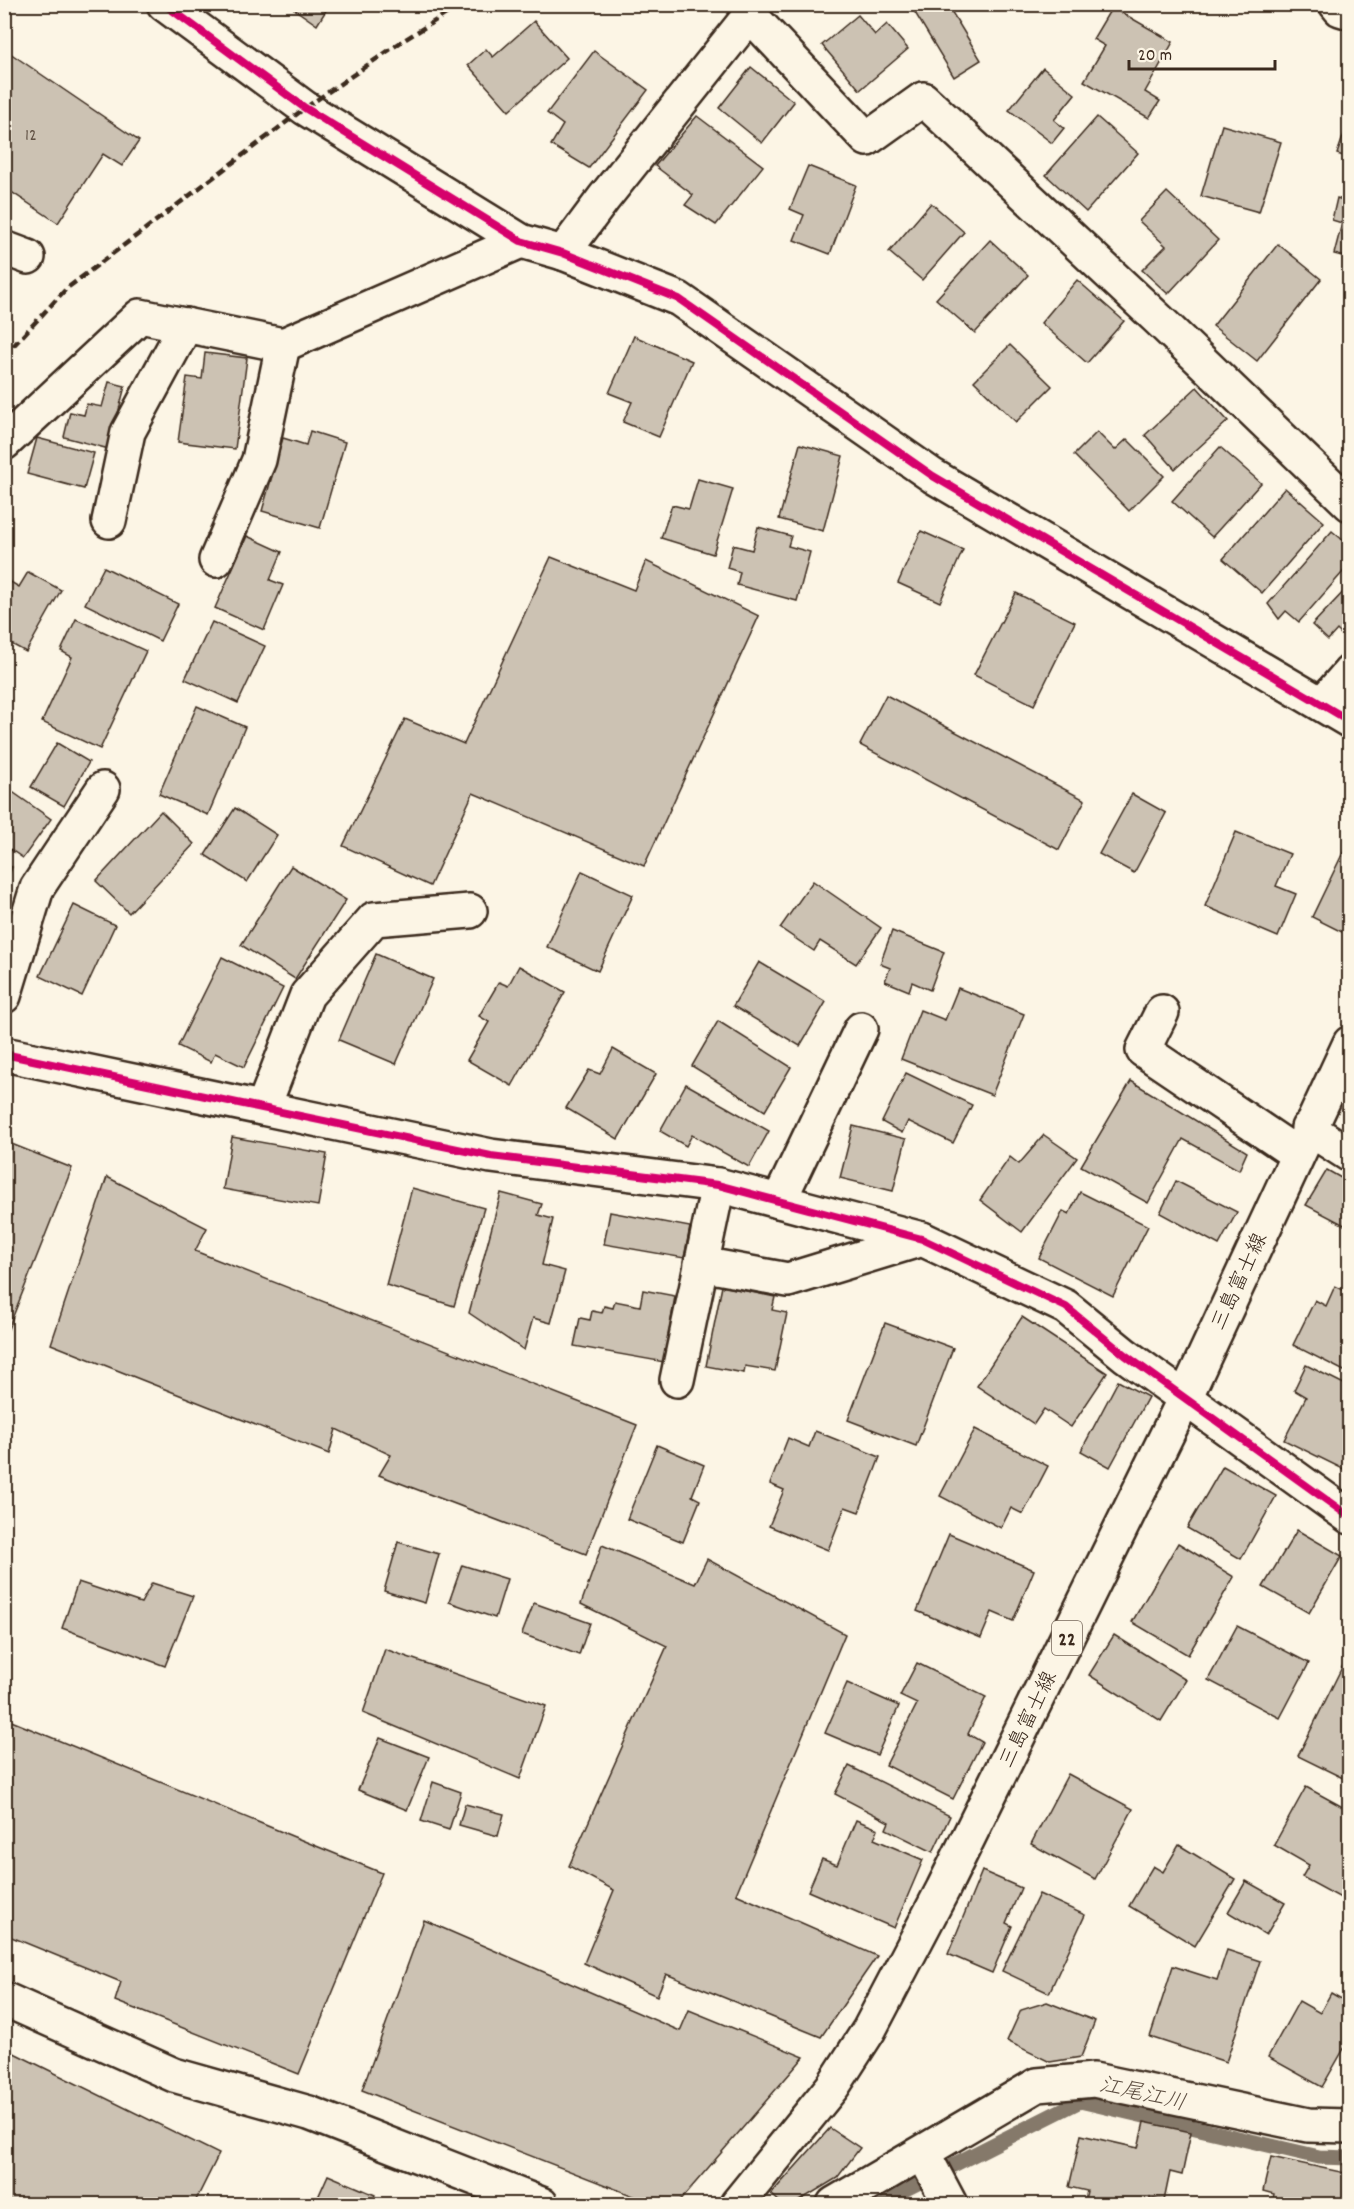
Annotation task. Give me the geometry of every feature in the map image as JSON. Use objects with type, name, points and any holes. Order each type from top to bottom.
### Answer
[{"type":"street","points":[[164,4],[305,108],[521,241],[563,253],[679,299],[933,476],[1350,721]]},
{"type":"street","points":[[1336,4],[1340,9],[1350,12]]},
{"type":"street","points":[[563,253],[604,198],[756,8],[867,139],[923,99],[1159,320],[1350,504]]},
{"type":"street","points":[[4,443],[140,316],[283,345],[521,241]]},
{"type":"street","points":[[109,521],[128,432],[186,325]]},
{"type":"street","points":[[216,560],[259,460],[283,345]]},
{"type":"street","points":[[1322,704],[1350,672]]},
{"type":"street","points":[[4,996],[37,888],[103,789]]},
{"type":"street","points":[[263,1108],[307,995],[374,919],[470,911]]},
{"type":"street","points":[[1162,1012],[1143,1050],[1302,1141],[1350,1155]]},
{"type":"street","points":[[778,1201],[861,1029]]},
{"type":"street","name":"三島富士線","points":[[737,2205],[833,2086],[869,2030],[944,1889],[1185,1398],[1302,1141],[1350,1043]]},
{"type":"street","points":[[4,1054],[491,1156],[718,1185],[922,1239],[1066,1307],[1125,1355],[1350,1517]]},
{"type":"street","points":[[677,1380],[718,1185]]},
{"type":"street","points":[[701,1264],[788,1280],[922,1239]]},
{"type":"street","points":[[4,1999],[174,2075],[309,2113],[541,2205]]},
{"type":"street","points":[[834,2205],[924,2154],[1037,2085],[1094,2080],[1308,2125],[1350,2126]]},
{"type":"street","points":[[924,2154],[950,2205]]},
{"type":"building","points":[[287,4],[330,4],[317,25]]},
{"type":"building","points":[[924,4],[947,4],[981,60],[954,77],[914,11]]},
{"type":"building","points":[[1112,7],[1173,42],[1145,92],[1160,101],[1149,118],[1084,81],[1105,46],[1093,39]]},
{"type":"building","points":[[858,15],[875,35],[887,24],[908,49],[860,90],[822,45]]},
{"type":"building","points":[[534,21],[567,58],[509,111],[468,65],[486,49],[493,57]]},
{"type":"building","points":[[7,51],[139,141],[122,166],[103,154],[58,223],[4,187],[4,55]]},
{"type":"building","points":[[594,51],[648,90],[589,168],[551,145],[563,125],[547,113]]},
{"type":"building","points":[[751,67],[794,102],[762,143],[719,108]]},
{"type":"building","points":[[1043,68],[1075,94],[1054,120],[1064,128],[1052,143],[1009,110]]},
{"type":"building","points":[[697,116],[763,166],[716,225],[685,205],[693,195],[655,166]]},
{"type":"building","points":[[1097,117],[1138,153],[1086,212],[1046,175]]},
{"type":"building","points":[[1350,117],[1350,158],[1337,154]]},
{"type":"building","points":[[1222,125],[1281,142],[1259,212],[1201,196]]},
{"type":"building","points":[[808,166],[856,185],[830,254],[794,240],[804,215],[790,209]]},
{"type":"building","points":[[1350,187],[1350,258],[1334,254],[1342,223],[1332,220],[1337,198],[1346,201]]},
{"type":"building","points":[[1167,192],[1218,240],[1168,294],[1142,270],[1166,246],[1139,221]]},
{"type":"building","points":[[931,203],[964,232],[922,280],[889,252]]},
{"type":"building","points":[[990,240],[1028,275],[975,333],[936,299]]},
{"type":"building","points":[[1278,244],[1321,279],[1257,361],[1213,326]]},
{"type":"building","points":[[1077,280],[1124,321],[1087,363],[1041,323]]},
{"type":"building","points":[[634,336],[692,361],[659,437],[623,422],[632,402],[609,393]]},
{"type":"building","points":[[1010,345],[1052,386],[1016,422],[974,381]]},
{"type":"building","points":[[205,353],[247,358],[235,449],[178,442],[187,377],[202,379]]},
{"type":"building","points":[[109,382],[125,386],[109,449],[64,437],[70,412],[84,415],[87,404],[102,407]]},
{"type":"building","points":[[1197,387],[1228,421],[1175,469],[1145,435]]},
{"type":"building","points":[[310,431],[345,442],[320,528],[262,511],[283,438],[306,445]]},
{"type":"building","points":[[1097,432],[1115,450],[1127,439],[1164,476],[1129,511],[1074,455]]},
{"type":"building","points":[[37,438],[94,453],[84,489],[27,474]]},
{"type":"building","points":[[800,444],[843,456],[823,531],[779,519]]},
{"type":"building","points":[[1220,447],[1261,483],[1212,537],[1172,501]]},
{"type":"building","points":[[698,479],[733,489],[713,554],[661,538],[672,505],[689,509]]},
{"type":"building","points":[[1285,488],[1324,522],[1262,593],[1223,559]]},
{"type":"building","points":[[758,527],[791,536],[788,546],[810,552],[797,601],[737,585],[740,572],[727,568],[733,545],[752,550]]},
{"type":"building","points":[[921,531],[963,550],[940,602],[898,583]]},
{"type":"building","points":[[1332,531],[1350,546],[1350,564],[1299,622],[1286,611],[1279,619],[1268,604]]},
{"type":"building","points":[[247,536],[282,552],[270,580],[283,585],[264,630],[215,608]]},
{"type":"building","points":[[551,557],[634,590],[646,561],[759,616],[644,866],[473,793],[430,886],[343,846],[405,719],[464,744]]},
{"type":"building","points":[[104,567],[178,604],[160,641],[85,604]]},
{"type":"building","points":[[28,572],[61,590],[26,652],[4,640],[4,589],[9,581],[19,587]]},
{"type":"building","points":[[1350,585],[1350,639],[1348,641],[1337,630],[1328,640],[1312,625]]},
{"type":"building","points":[[1016,593],[1075,622],[1034,705],[974,675]]},
{"type":"building","points":[[76,619],[146,651],[100,749],[42,722],[72,657],[61,651]]},
{"type":"building","points":[[212,622],[265,646],[238,703],[185,679]]},
{"type":"building","points":[[886,695],[1085,800],[1059,850],[860,745]]},
{"type":"building","points":[[197,706],[245,727],[208,815],[159,794]]},
{"type":"building","points":[[57,743],[89,762],[64,806],[31,787]]},
{"type":"building","points":[[4,786],[51,819],[23,858],[4,845]]},
{"type":"building","points":[[1132,794],[1166,813],[1134,873],[1099,854]]},
{"type":"building","points":[[235,808],[277,835],[247,882],[205,855]]},
{"type":"building","points":[[161,811],[194,844],[129,913],[96,881]]},
{"type":"building","points":[[1236,832],[1290,854],[1276,886],[1296,894],[1278,937],[1205,906]]},
{"type":"building","points":[[1350,838],[1350,936],[1312,917]]},
{"type":"building","points":[[4,864],[12,867],[4,889]]},
{"type":"building","points":[[291,866],[346,900],[295,979],[241,945]]},
{"type":"building","points":[[582,871],[633,895],[598,971],[547,947]]},
{"type":"building","points":[[813,881],[881,928],[856,964],[820,941],[814,951],[780,928]]},
{"type":"building","points":[[74,905],[115,925],[82,996],[40,976]]},
{"type":"building","points":[[892,931],[944,952],[930,990],[912,982],[909,991],[885,981],[890,968],[880,964]]},
{"type":"building","points":[[376,954],[433,979],[396,1064],[339,1040]]},
{"type":"building","points":[[222,957],[283,988],[244,1067],[215,1053],[211,1062],[178,1046]]},
{"type":"building","points":[[759,962],[826,1002],[800,1046],[733,1006]]},
{"type":"building","points":[[519,966],[565,992],[512,1086],[467,1060],[489,1022],[479,1016],[499,982],[508,986]]},
{"type":"building","points":[[958,988],[1024,1014],[992,1095],[901,1059],[920,1010],[945,1020]]},
{"type":"building","points":[[718,1021],[791,1067],[765,1111],[692,1066]]},
{"type":"building","points":[[613,1049],[656,1074],[618,1139],[566,1108],[589,1070],[600,1074]]},
{"type":"building","points":[[906,1073],[972,1105],[953,1143],[908,1121],[902,1133],[882,1122]]},
{"type":"building","points":[[1131,1081],[1247,1152],[1239,1170],[1183,1139],[1148,1203],[1081,1166]]},
{"type":"building","points":[[686,1084],[769,1131],[749,1167],[692,1135],[686,1146],[660,1131]]},
{"type":"building","points":[[853,1126],[906,1139],[893,1191],[840,1178]]},
{"type":"building","points":[[1044,1135],[1077,1158],[1022,1232],[980,1200],[1010,1157],[1019,1164]]},
{"type":"building","points":[[232,1137],[327,1154],[318,1206],[223,1189]]},
{"type":"building","points":[[4,1141],[72,1168],[4,1339]]},
{"type":"building","points":[[1327,1170],[1350,1183],[1350,1228],[1306,1205]]},
{"type":"building","points":[[107,1177],[207,1228],[195,1251],[637,1425],[586,1554],[379,1475],[391,1455],[336,1429],[329,1454],[51,1344]]},
{"type":"building","points":[[1176,1181],[1237,1212],[1219,1245],[1160,1213]]},
{"type":"building","points":[[412,1188],[484,1208],[454,1306],[386,1285]]},
{"type":"building","points":[[1080,1192],[1148,1226],[1113,1296],[1039,1258],[1063,1211],[1069,1214]]},
{"type":"building","points":[[501,1193],[542,1204],[538,1215],[553,1219],[542,1265],[565,1271],[551,1323],[533,1318],[524,1350],[469,1313]]},
{"type":"building","points":[[610,1212],[690,1227],[684,1258],[604,1244]]},
{"type":"building","points":[[722,1286],[775,1297],[772,1310],[787,1313],[775,1371],[745,1366],[744,1373],[706,1366]]},
{"type":"building","points":[[1335,1286],[1350,1293],[1350,1374],[1293,1345],[1315,1300],[1326,1306]]},
{"type":"building","points":[[643,1290],[675,1296],[664,1362],[574,1346],[580,1318],[590,1320],[592,1311],[602,1313],[604,1306],[613,1308],[615,1301],[640,1306]]},
{"type":"building","points":[[1022,1317],[1107,1373],[1071,1427],[1044,1409],[1034,1424],[977,1386]]},
{"type":"building","points":[[885,1323],[953,1348],[916,1446],[848,1420]]},
{"type":"building","points":[[1306,1365],[1350,1387],[1350,1455],[1343,1469],[1284,1440],[1306,1397],[1294,1390]]},
{"type":"building","points":[[1118,1381],[1148,1397],[1110,1467],[1081,1451]]},
{"type":"building","points":[[975,1429],[1048,1466],[1023,1514],[1011,1508],[1001,1528],[940,1496]]},
{"type":"building","points":[[815,1431],[880,1457],[859,1512],[845,1507],[828,1550],[769,1526],[784,1490],[770,1484],[788,1438],[809,1447]]},
{"type":"building","points":[[657,1445],[704,1465],[692,1496],[700,1500],[683,1542],[627,1519]]},
{"type":"building","points":[[1223,1466],[1276,1496],[1241,1559],[1187,1528]]},
{"type":"building","points":[[1297,1530],[1342,1556],[1309,1613],[1263,1587]]},
{"type":"building","points":[[949,1534],[1034,1570],[1013,1621],[992,1612],[981,1638],[917,1611]]},
{"type":"building","points":[[398,1542],[439,1554],[425,1603],[384,1591]]},
{"type":"building","points":[[1178,1543],[1234,1577],[1188,1655],[1132,1622]]},
{"type":"building","points":[[602,1545],[695,1584],[707,1559],[845,1634],[736,1894],[877,1956],[821,2037],[666,1974],[657,1996],[584,1963],[614,1890],[569,1866],[667,1646],[581,1604]]},
{"type":"building","points":[[462,1565],[507,1579],[495,1618],[449,1602]]},
{"type":"building","points":[[78,1582],[141,1603],[152,1583],[193,1596],[165,1666],[62,1628]]},
{"type":"building","points":[[534,1603],[590,1623],[579,1655],[522,1634]]},
{"type":"building","points":[[1237,1626],[1309,1663],[1280,1718],[1208,1680]]},
{"type":"building","points":[[1114,1635],[1186,1680],[1161,1721],[1089,1675]]},
{"type":"building","points":[[385,1649],[546,1706],[520,1779],[363,1713]]},
{"type":"building","points":[[1350,1651],[1350,1780],[1349,1781],[1298,1756]]},
{"type":"building","points":[[917,1663],[986,1697],[968,1734],[982,1742],[953,1799],[886,1765],[917,1704],[900,1696]]},
{"type":"building","points":[[847,1683],[899,1706],[877,1755],[825,1733]]},
{"type":"building","points":[[4,1718],[382,1873],[299,2074],[115,2001],[121,1982],[4,1934]]},
{"type":"building","points":[[380,1738],[429,1757],[407,1810],[358,1790]]},
{"type":"building","points":[[849,1766],[950,1816],[933,1852],[886,1829],[889,1822],[835,1794]]},
{"type":"building","points":[[1068,1774],[1133,1809],[1095,1879],[1031,1844]]},
{"type":"building","points":[[433,1782],[461,1792],[449,1830],[421,1821]]},
{"type":"building","points":[[1306,1787],[1350,1811],[1350,1903],[1302,1877],[1309,1865],[1274,1845]]},
{"type":"building","points":[[465,1804],[504,1814],[498,1836],[459,1825]]},
{"type":"building","points":[[856,1820],[878,1829],[874,1839],[923,1860],[894,1928],[808,1891],[822,1859],[837,1865]]},
{"type":"building","points":[[1179,1845],[1235,1879],[1195,1946],[1129,1906],[1153,1866],[1163,1872]]},
{"type":"building","points":[[982,1871],[1021,1888],[1006,1923],[1012,1926],[992,1973],[948,1954]]},
{"type":"building","points":[[1246,1881],[1285,1903],[1266,1935],[1228,1912]]},
{"type":"building","points":[[1039,1894],[1085,1915],[1049,1993],[1002,1971]]},
{"type":"building","points":[[424,1920],[680,2031],[689,2010],[804,2057],[677,2204],[654,2204],[362,2090]]},
{"type":"building","points":[[1227,1950],[1260,1961],[1226,2062],[1150,2037],[1173,1966],[1217,1980]]},
{"type":"building","points":[[1331,1993],[1350,2004],[1350,2038],[1322,2087],[1268,2057],[1299,2001],[1320,2013]]},
{"type":"building","points":[[1047,2002],[1095,2021],[1081,2057],[1050,2062],[1007,2041],[1021,2010]]},
{"type":"building","points":[[4,2048],[219,2154],[194,2204],[4,2204]]},
{"type":"building","points":[[1144,2122],[1191,2132],[1182,2175],[1170,2172],[1164,2201],[1150,2198],[1149,2204],[1084,2204],[1087,2191],[1069,2187],[1081,2135],[1138,2148]]},
{"type":"building","points":[[830,2128],[860,2148],[837,2178],[794,2204],[782,2204],[771,2194]]},
{"type":"building","points":[[1271,2157],[1350,2174],[1350,2204],[1272,2204],[1274,2194],[1263,2191]]},
{"type":"building","points":[[328,2175],[375,2195],[371,2204],[315,2204]]},
{"type":"waterway","name":"江尾江川","points":[[876,2204],[1080,2101],[1319,2157],[1350,2158]]},
{"type":"railway","points":[[4,356],[66,289],[305,108],[401,42],[462,4]]},
{"type":"cycle path","points":[[164,4],[305,108],[521,241],[563,253],[679,299],[933,476],[1350,721]]},
{"type":"cycle path","points":[[4,1054],[491,1156],[718,1185],[922,1239],[1066,1307],[1125,1355],[1350,1517]]}]
